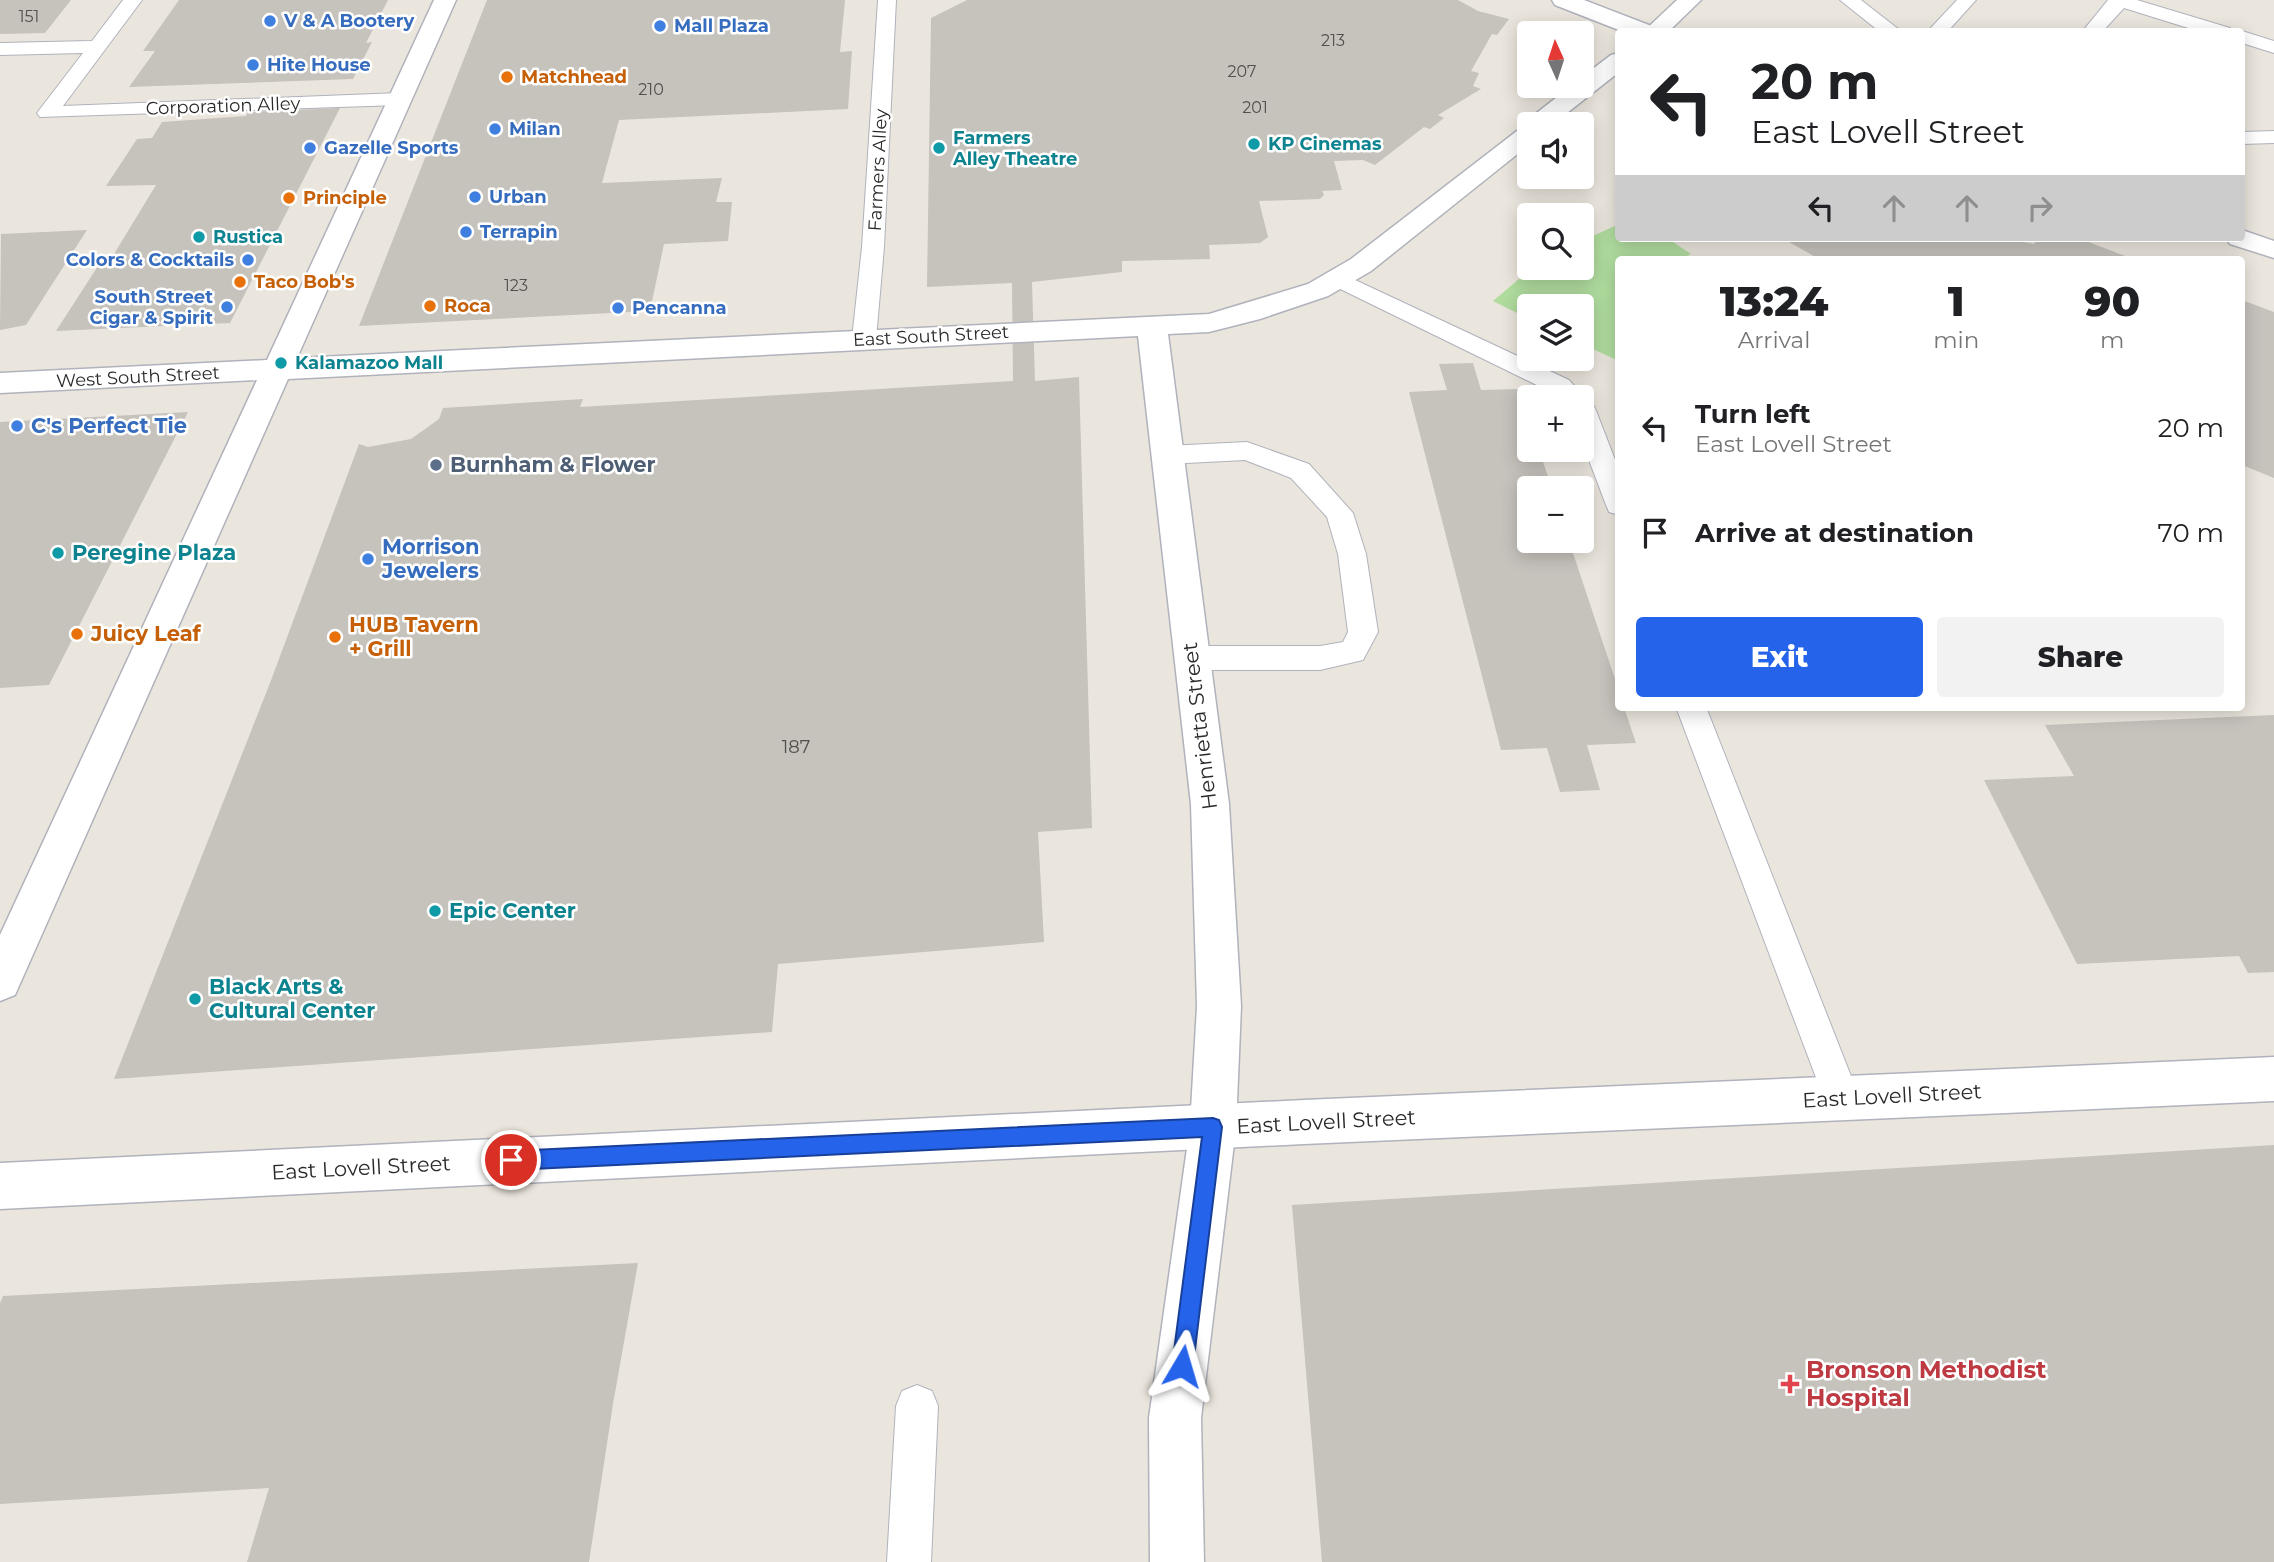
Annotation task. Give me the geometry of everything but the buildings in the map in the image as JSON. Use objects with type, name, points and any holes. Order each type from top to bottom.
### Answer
[{"type":"street","points":[[0,981],[275,369],[445,0]]},
{"type":"street","points":[[1563,0],[1636,28]]},
{"type":"street","points":[[1658,28],[1689,0]]},
{"type":"street","points":[[1553,112],[1615,63]]},
{"type":"street","name":"East South Street","points":[[275,369],[1209,323],[1250,313],[1318,290],[1338,279],[1361,265],[1517,141]]},
{"type":"street","points":[[2245,240],[2274,250]]},
{"type":"street","name":"Henrietta Street","points":[[1152,326],[1210,804],[1219,1006],[1213,1127],[1175,1418],[1177,1562]]},
{"type":"street","name":"West South Street","points":[[0,383],[275,369]]},
{"type":"street","name":"East Lovell Street","points":[[0,1186],[2274,1079]]},
{"type":"lane","points":[[0,49],[97,47],[133,0]]},
{"type":"lane","name":"Farmers Alley","points":[[864,339],[873,247],[887,0]]},
{"type":"lane","points":[[1849,0],[1887,28]]},
{"type":"lane","points":[[1940,28],[1968,0]]},
{"type":"lane","points":[[2094,28],[2119,0],[2209,28]]},
{"type":"lane","points":[[2245,38],[2274,47]]},
{"type":"lane","name":"Corporation Alley","points":[[97,47],[47,113],[400,99]]},
{"type":"lane","points":[[2245,138],[2274,136]]},
{"type":"lane","points":[[1338,279],[1558,385]]},
{"type":"lane","points":[[1594,439],[1615,495]]},
{"type":"lane","points":[[1167,455],[1247,451],[1300,471],[1339,513],[1352,554],[1363,632],[1353,652],[1320,658],[1192,659]]},
{"type":"lane","points":[[1694,711],[1842,1099]]},
{"type":"lane","points":[[909,1562],[917,1406]]},
{"type":"green space","points":[[1615,226],[1615,242],[1673,242],[1691,254],[1615,256],[1615,359],[1594,350],[1594,294],[1517,294],[1517,313],[1493,301],[1518,280],[1594,280],[1594,235]]},
{"type":"place","name":"V & A Bootery","points":[[270,21]]},
{"type":"place","name":"Mall Plaza","points":[[660,26]]},
{"type":"place","name":"Hite House","points":[[253,65]]},
{"type":"place","name":"Matchhead","points":[[507,77]]},
{"type":"place","name":"Milan","points":[[495,129]]},
{"type":"place","name":"KP Cinemas","points":[[1254,144]]},
{"type":"place","name":"Gazelle Sports","points":[[310,148]]},
{"type":"place","name":"Farmers Alley Theatre","points":[[939,148]]},
{"type":"place","name":"Urban","points":[[475,197]]},
{"type":"place","name":"Principle","points":[[289,198]]},
{"type":"place","name":"Terrapin","points":[[466,232]]},
{"type":"place","name":"Rustica","points":[[199,237]]},
{"type":"place","name":"Colors & Cocktails","points":[[248,260]]},
{"type":"place","name":"Taco Bob's","points":[[240,282]]},
{"type":"place","name":"Roca","points":[[430,306]]},
{"type":"place","name":"South Street Cigar & Spirit","points":[[227,307]]},
{"type":"place","name":"Pencanna","points":[[618,308]]},
{"type":"place","name":"Kalamazoo Mall","points":[[281,363]]},
{"type":"place","name":"C's Perfect Tie","points":[[17,426]]},
{"type":"place","name":"Burnham & Flower","points":[[436,465]]},
{"type":"place","name":"Peregine Plaza","points":[[58,553]]},
{"type":"place","name":"Morrison Jewelers","points":[[368,559]]},
{"type":"place","name":"Juicy Leaf","points":[[77,634]]},
{"type":"place","name":"HUB Tavern + Grill","points":[[335,637]]},
{"type":"place","name":"Epic Center","points":[[435,911]]},
{"type":"place","name":"Black Arts & Cultural Center","points":[[195,999]]},
{"type":"place","name":"Bronson Methodist Hospital","points":[[1790,1384]]},
{"type":"route","points":[[511,1160],[1213,1127],[1182,1366]]}]
